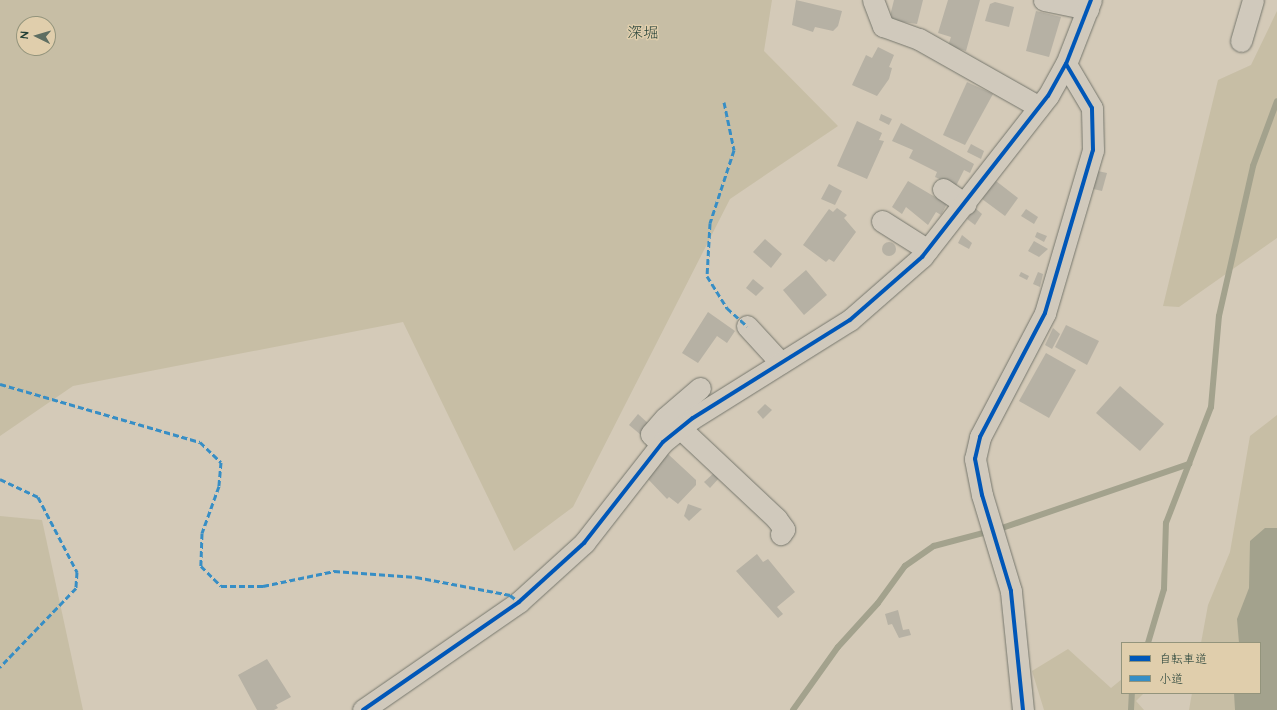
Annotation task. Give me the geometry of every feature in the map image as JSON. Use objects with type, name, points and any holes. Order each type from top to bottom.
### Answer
[{"type":"street","points":[[873,0],[883,26],[919,39],[1039,108]]},
{"type":"street","points":[[364,710],[519,602],[584,543],[660,444],[680,428],[782,367],[850,320],[928,250],[1039,108],[1066,64],[1089,5],[1044,0]]},
{"type":"street","points":[[1241,41],[1252,0]]},
{"type":"street","points":[[1023,710],[1011,591],[989,519],[975,458],[980,437],[1045,313],[1093,150],[1092,108],[1066,64]]},
{"type":"street","points":[[943,189],[965,204]]},
{"type":"street","points":[[882,221],[928,250]]},
{"type":"street","points":[[748,326],[782,367]]},
{"type":"street","points":[[660,444],[651,434],[665,418],[700,388]]},
{"type":"street","points":[[680,428],[776,518],[784,529],[781,534]]},
{"type":"shaded area","points":[[0,0],[772,0],[764,51],[838,126],[730,199],[573,507],[514,551],[403,322],[73,386],[0,436]]},
{"type":"shaded area","points":[[1277,11],[1277,238],[1179,307],[1163,306],[1218,80],[1251,65]]},
{"type":"shaded area","points":[[1277,415],[1277,710],[1189,710],[1192,694],[1261,694],[1261,642],[1201,642],[1208,605],[1230,552],[1250,436]]},
{"type":"shaded area","points":[[0,516],[42,520],[83,710],[0,710]]},
{"type":"shaded area","points":[[1265,528],[1277,528],[1277,710],[1235,710],[1234,694],[1261,694],[1261,642],[1239,642],[1237,619],[1249,588],[1250,541]]},
{"type":"shaded area","points":[[1068,649],[1111,688],[1121,680],[1121,694],[1143,694],[1136,701],[1144,710],[1044,710],[1032,671]]},
{"type":"building","points":[[796,0],[842,11],[838,26],[833,31],[815,27],[813,32],[792,25]]},
{"type":"building","points":[[894,0],[923,0],[917,24],[889,20]]},
{"type":"building","points":[[948,0],[980,0],[966,51],[948,46],[951,37],[938,33]]},
{"type":"building","points":[[995,2],[1014,7],[1009,27],[985,21],[990,4]]},
{"type":"building","points":[[1036,11],[1061,17],[1049,57],[1026,51]]},
{"type":"building","points":[[878,47],[894,55],[889,67],[892,68],[889,79],[877,96],[852,85],[866,55],[872,58]]},
{"type":"building","points":[[967,82],[993,94],[965,145],[943,135]]},
{"type":"building","points":[[881,114],[892,119],[889,125],[879,120]]},
{"type":"building","points":[[857,121],[882,133],[879,140],[884,141],[867,179],[837,166]]},
{"type":"building","points":[[901,123],[974,164],[970,173],[964,170],[956,186],[935,177],[937,172],[909,158],[913,150],[892,141]]},
{"type":"building","points":[[971,144],[984,151],[981,159],[967,152]]},
{"type":"building","points":[[1093,170],[1107,173],[1102,191],[1089,188]]},
{"type":"building","points":[[908,181],[947,204],[941,215],[936,212],[928,225],[906,207],[902,214],[892,207]]},
{"type":"building","points":[[996,181],[1018,198],[1005,216],[982,199]]},
{"type":"building","points":[[829,184],[842,191],[835,205],[821,199]]},
{"type":"building","points":[[837,208],[847,215],[844,218],[856,232],[834,262],[829,259],[826,262],[803,245],[829,209],[833,212]]},
{"type":"building","points":[[975,208],[982,214],[975,225],[967,219]]},
{"type":"building","points":[[1026,209],[1038,217],[1034,224],[1021,216]]},
{"type":"building","points":[[1037,232],[1047,236],[1044,242],[1035,237]]},
{"type":"building","points":[[962,235],[972,243],[969,249],[958,243]]},
{"type":"building","points":[[765,239],[782,254],[771,268],[753,252]]},
{"type":"building","points":[[1034,241],[1048,249],[1039,257],[1028,251]]},
{"type":"building","points":[[889,242],[894,244],[896,249],[894,254],[889,256],[884,254],[882,249],[884,244]]},
{"type":"building","points":[[806,270],[827,295],[804,315],[783,290]]},
{"type":"building","points":[[1021,272],[1029,276],[1027,280],[1019,276]]},
{"type":"building","points":[[1038,272],[1043,274],[1040,287],[1033,284]]},
{"type":"building","points":[[753,279],[764,288],[756,296],[746,288]]},
{"type":"building","points":[[708,312],[735,331],[727,343],[717,336],[698,363],[682,353]]},
{"type":"building","points":[[1066,325],[1099,341],[1087,365],[1055,347]]},
{"type":"building","points":[[1053,328],[1060,334],[1052,349],[1045,345]]},
{"type":"building","points":[[1046,353],[1076,370],[1049,418],[1019,401]]},
{"type":"building","points":[[1120,386],[1164,424],[1140,451],[1096,413]]},
{"type":"building","points":[[765,404],[772,410],[763,419],[757,412]]},
{"type":"building","points":[[638,414],[650,425],[641,435],[629,425]]},
{"type":"building","points":[[668,454],[696,480],[696,485],[678,504],[669,497],[667,499],[646,477]]},
{"type":"building","points":[[715,472],[720,477],[710,488],[704,482]]},
{"type":"building","points":[[688,504],[702,509],[689,521],[684,516]]},
{"type":"building","points":[[757,554],[763,562],[768,559],[795,592],[777,607],[783,614],[778,618],[736,571]]},
{"type":"building","points":[[898,610],[903,630],[909,629],[911,635],[899,638],[892,624],[888,625],[885,614]]},
{"type":"building","points":[[267,659],[291,697],[276,705],[278,708],[274,710],[257,710],[238,675]]},
{"type":"waterway","points":[[1148,642],[1164,589],[1166,523],[1211,407],[1219,316],[1253,166],[1277,101]]},
{"type":"waterway","points":[[793,710],[838,647],[878,603],[905,566],[934,546],[1002,528],[1189,464]]},
{"type":"waterway","points":[[1131,710],[1132,694]]},
{"type":"marked path","points":[[724,102],[734,150],[710,223],[707,276],[727,308],[747,326]]},
{"type":"marked path","points":[[0,384],[200,442],[221,462],[219,486],[202,533],[201,566],[221,586],[263,586],[334,571],[416,577],[510,595],[519,602]]},
{"type":"marked path","points":[[0,479],[38,497],[77,572],[76,588],[0,667]]},
{"type":"cycle path","points":[[363,710],[519,602],[584,543],[663,442],[693,418],[850,320],[922,257],[1048,96],[1066,64],[1091,0]]},
{"type":"cycle path","points":[[1023,710],[1011,591],[982,495],[975,459],[980,437],[1045,313],[1093,150],[1092,108],[1066,64]]},
{"type":"district","name":"深堀","points":[[643,33]]}]
